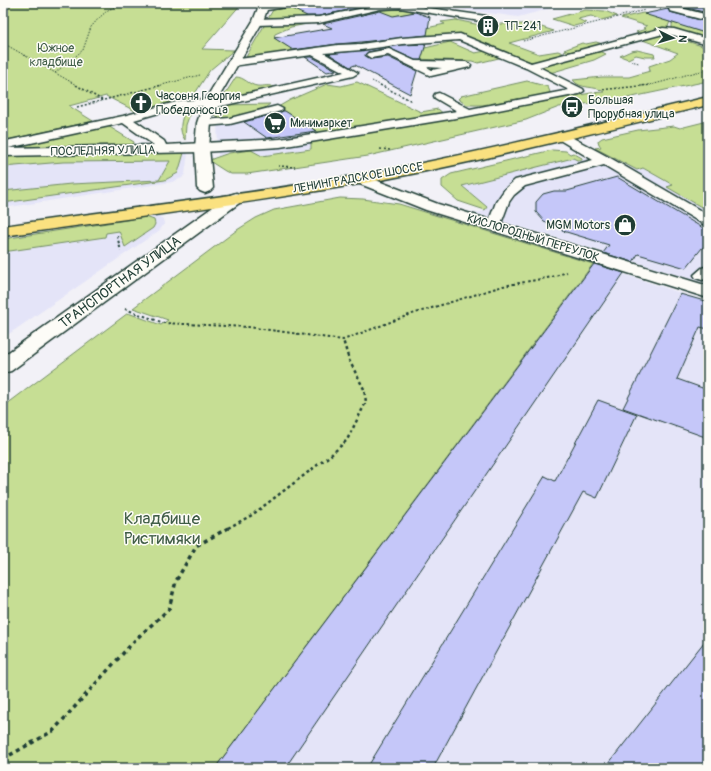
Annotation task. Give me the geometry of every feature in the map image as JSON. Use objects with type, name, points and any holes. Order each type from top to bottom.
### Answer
[{"type":"main road","points":[[588,116],[708,89]]},
{"type":"main road","name":"ЛЕНИНГРАДСКОЕ ШОССЕ","points":[[3,231],[236,198],[422,168],[561,127],[708,101]]},
{"type":"main road","name":"ЛЕНИНГРАДСКОЕ ШОССЕ","points":[[284,177],[425,153]]},
{"type":"main road","points":[[190,190],[212,187]]},
{"type":"main road","points":[[3,217],[18,215]]},
{"type":"street","points":[[212,187],[202,148],[204,123],[209,104],[231,64],[257,22],[264,6],[292,3]]},
{"type":"street","name":"КИСЛОРОДНЫЙ ПЕРЕУЛОК","points":[[360,179],[432,207],[708,292]]},
{"type":"street","name":"ТРАНСПОРТНАЯ УЛИЦА","points":[[3,366],[236,198]]},
{"type":"lane","points":[[663,12],[691,5]]},
{"type":"lane","points":[[257,22],[319,20],[380,7],[400,6],[486,19]]},
{"type":"lane","points":[[673,9],[708,18]]},
{"type":"lane","points":[[530,66],[663,31],[674,32],[708,42]]},
{"type":"lane","points":[[339,38],[355,47]]},
{"type":"lane","points":[[231,64],[315,51],[402,41],[460,38],[530,66],[579,91]]},
{"type":"lane","points":[[305,44],[353,73]]},
{"type":"lane","points":[[362,57],[389,52],[413,64]]},
{"type":"lane","points":[[334,62],[348,60]]},
{"type":"lane","points":[[3,146],[125,119],[180,104],[209,104],[353,73]]},
{"type":"lane","name":"ПОСЛЕДНЯЯ УЛИЦА","points":[[3,152],[202,148],[280,143],[468,113],[579,91]]},
{"type":"lane","points":[[439,96],[468,113]]},
{"type":"lane","points":[[204,123],[230,121],[277,110]]},
{"type":"lane","points":[[125,119],[160,144],[161,149]]},
{"type":"lane","points":[[561,127],[604,161],[708,221]]},
{"type":"lane","points":[[494,226],[504,197],[510,189],[520,183],[604,161]]},
{"type":"path","points":[[55,73],[83,50],[92,27],[99,18],[108,10],[122,3]]},
{"type":"path","points":[[524,41],[646,10]]},
{"type":"path","points":[[3,43],[101,100],[192,78],[231,64]]},
{"type":"path","points":[[630,61],[639,63]]},
{"type":"path","points":[[579,91],[651,85],[694,72],[708,70]]},
{"type":"path","points":[[353,73],[413,101]]},
{"type":"path","points":[[114,234],[117,234],[122,252]]},
{"type":"path","points":[[125,308],[164,323],[248,327],[344,340],[409,315],[503,286],[552,277],[605,260]]},
{"type":"path","points":[[3,759],[53,731],[136,639],[169,609],[176,581],[196,546],[252,515],[332,454],[347,440],[366,402],[364,389],[349,360],[344,340]]},
{"type":"shaded area","points":[[423,3],[571,3],[518,17]]},
{"type":"shaded area","points":[[278,107],[321,134],[311,140],[311,148],[261,156],[229,153],[218,156],[217,117],[226,118]]},
{"type":"shaded area","points":[[188,153],[185,174],[182,178],[172,182],[3,208],[3,155]]},
{"type":"shaded area","points":[[605,155],[612,156],[637,170],[643,168],[673,185],[667,187],[708,211],[708,284],[475,213],[481,212],[487,207],[462,186],[573,158],[577,160]]},
{"type":"shaded area","points":[[152,214],[163,219],[164,224],[160,230],[3,338],[3,235]]},
{"type":"shaded area","points":[[593,264],[708,302],[708,768],[215,768]]},
{"type":"green space","name":"Южное кладбище","points":[[3,3],[242,3],[202,49],[234,50],[210,70],[194,95],[137,112],[106,96],[69,106],[93,121],[3,141]]},
{"type":"green space","points":[[287,7],[316,13],[325,17],[267,20],[273,10]]},
{"type":"green space","points":[[403,9],[416,12],[394,16],[422,29],[445,24],[441,22],[456,20],[480,25],[479,27],[495,28],[499,24],[532,24],[554,31],[509,43],[539,54],[558,51],[565,54],[535,62],[525,61],[459,35],[359,46],[364,38],[367,16],[364,14],[384,10]]},
{"type":"green space","points":[[585,10],[605,11],[617,16],[601,20],[591,16],[578,19],[586,23],[574,26],[552,19]]},
{"type":"green space","points":[[643,13],[670,21],[668,27],[643,34],[636,32],[646,29],[643,28],[647,26],[621,18]]},
{"type":"green space","points":[[672,22],[708,34],[708,39],[672,28]]},
{"type":"green space","points":[[313,23],[291,27],[275,34],[274,37],[287,46],[301,44],[309,50],[246,57],[265,24]]},
{"type":"green space","points":[[662,33],[708,48],[708,81],[618,100],[559,107],[526,120],[368,156],[247,174],[231,174],[211,162],[212,159],[229,153],[251,150],[262,156],[311,149],[311,140],[604,92],[580,85],[573,80],[602,77],[629,77],[650,71],[649,66],[670,59],[678,53],[640,39]]},
{"type":"green space","points":[[403,42],[409,46],[425,48],[450,42],[475,53],[486,51],[503,57],[478,63],[472,61],[413,59],[386,47],[385,45]]},
{"type":"green space","points":[[596,42],[603,44],[571,53],[564,50],[582,43],[586,44]]},
{"type":"green space","points":[[598,50],[606,54],[594,60],[550,73],[540,67],[542,65]]},
{"type":"green space","points":[[637,50],[654,54],[655,57],[636,55],[628,59],[620,56]]},
{"type":"green space","points":[[236,77],[242,78],[254,85],[269,86],[278,89],[231,100],[227,98],[225,94]]},
{"type":"green space","points":[[527,81],[548,87],[550,92],[549,94],[482,105],[467,105],[458,99],[461,96]]},
{"type":"green space","points":[[357,82],[421,112],[438,109],[445,115],[321,134],[278,107],[290,100],[327,84],[341,86]]},
{"type":"green space","points":[[270,104],[259,111],[245,116],[224,118],[217,117],[214,114],[214,110],[218,106]]},
{"type":"green space","points":[[192,108],[186,125],[185,140],[181,133],[181,122],[185,110]]},
{"type":"green space","points":[[708,121],[708,211],[667,187],[673,185],[643,168],[637,170],[595,148],[601,147],[598,141],[602,138],[638,130],[674,126],[680,128]]},
{"type":"green space","points":[[108,126],[134,142],[133,147],[22,148],[31,143]]},
{"type":"green space","points":[[552,150],[566,151],[570,154],[573,153],[582,158],[582,160],[573,158],[462,186],[487,207],[485,210],[458,201],[442,187],[442,180],[451,174]]},
{"type":"green space","points":[[184,153],[178,173],[165,180],[3,203],[3,191],[71,184],[159,180],[170,161],[63,162],[3,167],[3,155]]},
{"type":"green space","name":"Кладбище Ристимяки","points":[[340,198],[363,199],[399,204],[593,264],[215,768],[3,768],[3,407],[128,313],[161,325],[168,320],[133,308],[237,230],[256,218],[274,210]]},
{"type":"green space","points":[[146,217],[154,220],[155,224],[153,228],[125,247],[119,231],[106,233],[105,237],[3,252],[3,239]]},
{"type":"building","points":[[298,3],[362,3],[368,6],[319,16],[307,16],[290,8]]},
{"type":"building","points":[[691,3],[708,3],[708,13],[679,6]]},
{"type":"building","points":[[668,9],[670,12],[708,22],[708,34],[644,14]]},
{"type":"building","points":[[380,11],[393,16],[415,12],[430,17],[427,35],[293,50],[274,38],[332,28],[323,24]]},
{"type":"building","points":[[426,44],[421,60],[415,60],[389,48],[368,52],[365,55],[371,59],[388,57],[417,71],[410,94],[355,65],[350,67],[329,54],[402,45]]},
{"type":"building","points":[[305,57],[312,57],[336,70],[327,72]]},
{"type":"building","points":[[283,111],[316,131],[267,138],[244,122]]},
{"type":"building","name":"MGM Motors","points":[[617,177],[708,231],[708,247],[702,248],[686,268],[638,254],[633,262],[603,253],[609,245],[563,231],[562,229],[544,221],[536,212],[536,202],[543,194],[554,191],[567,191]]},
{"type":"building","points":[[594,264],[624,273],[285,768],[215,768]]},
{"type":"building","points":[[680,294],[708,302],[708,329],[700,327],[677,379],[708,390],[708,438],[623,408]]},
{"type":"building","points":[[598,400],[637,414],[597,498],[583,492],[433,768],[367,768],[545,476],[555,481]]},
{"type":"building","points":[[708,637],[708,768],[605,768]]},
{"type":"place","name":"ТП-241","points":[[488,26]]},
{"type":"place","name":"Часовня Георгия Победоносца","points":[[141,103]]},
{"type":"place","name":"Большая Прорубная улица","points":[[572,107]]},
{"type":"place","name":"Минимаркет","points":[[275,123]]},
{"type":"place","name":"MGM Motors","points":[[625,225]]}]
